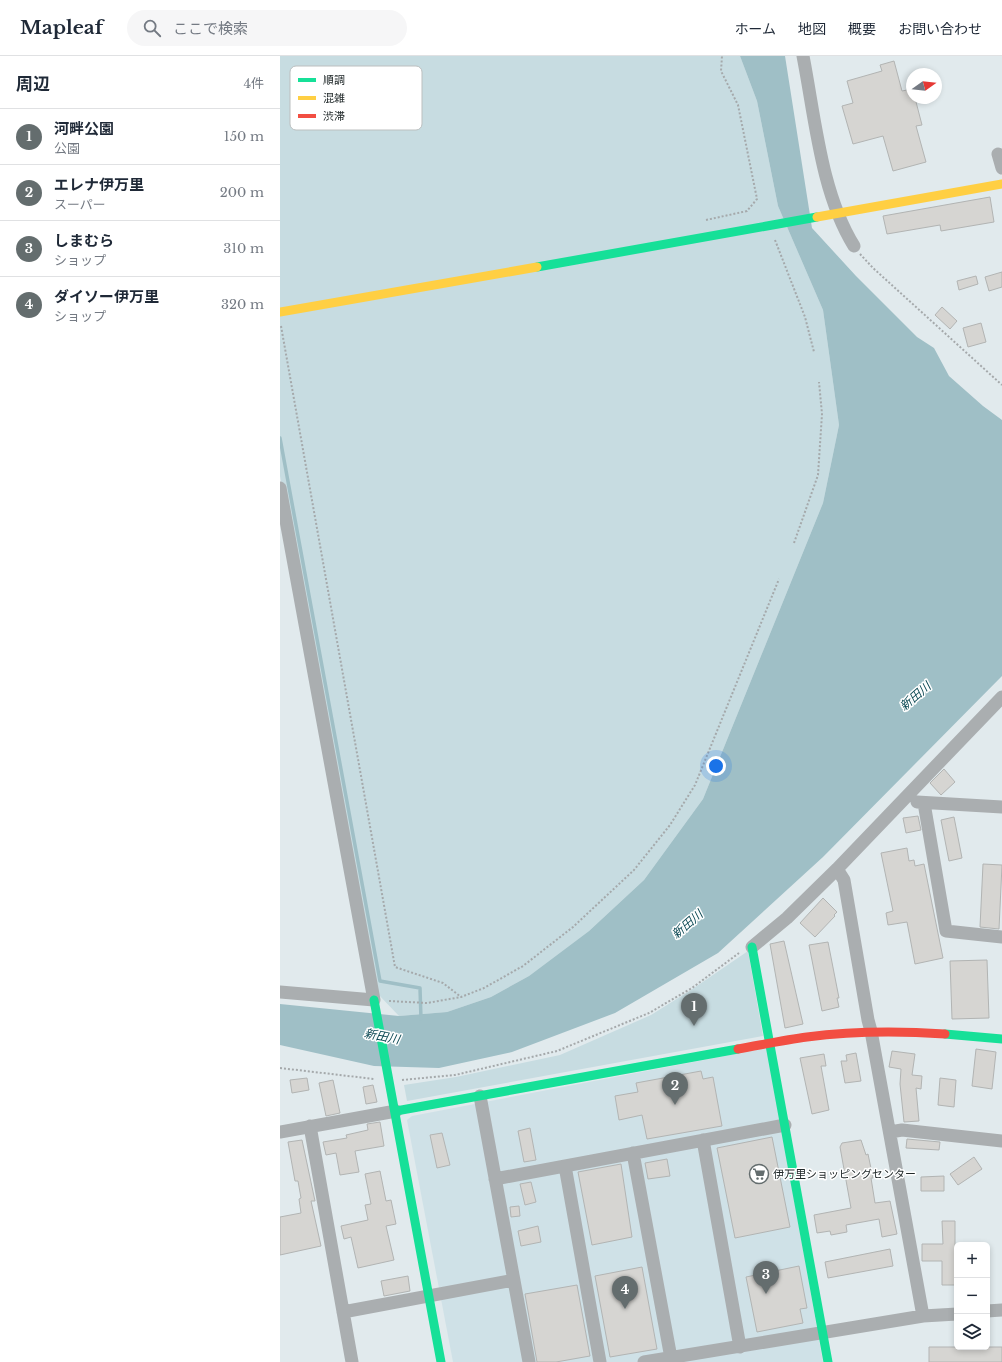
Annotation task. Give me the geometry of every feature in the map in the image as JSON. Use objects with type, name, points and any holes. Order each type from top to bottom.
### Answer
[{"type":"street","points":[[803,56],[823,161],[830,213],[842,227],[854,246]]},
{"type":"street","points":[[998,154],[1002,168]]},
{"type":"street","points":[[280,312],[830,213],[1002,184]]},
{"type":"street","points":[[280,488],[389,1081],[396,1111],[441,1362]]},
{"type":"street","points":[[828,1362],[752,947],[787,918],[837,870],[904,802],[907,794],[1002,697]]},
{"type":"street","points":[[904,802],[1002,807]]},
{"type":"street","points":[[924,803],[946,931],[1002,937]]},
{"type":"street","points":[[837,870],[844,880],[868,1020],[923,1316]]},
{"type":"street","points":[[280,992],[374,1000]]},
{"type":"street","points":[[280,1132],[806,1037],[871,1031],[944,1033],[1002,1039]]},
{"type":"street","points":[[480,1096],[529,1362]]},
{"type":"street","points":[[495,1179],[785,1125]]},
{"type":"street","points":[[310,1126],[352,1362]]},
{"type":"street","points":[[890,1132],[902,1130],[1002,1141]]},
{"type":"street","points":[[703,1140],[740,1346]]},
{"type":"street","points":[[633,1153],[671,1358]]},
{"type":"street","points":[[565,1166],[600,1362]]},
{"type":"street","points":[[343,1312],[514,1280]]},
{"type":"street","points":[[990,1311],[1002,1310]]},
{"type":"street","points":[[644,1362],[923,1316],[954,1314]]},
{"type":"path","points":[[702,221],[748,211],[757,199],[738,105],[721,71],[722,56]]},
{"type":"path","points":[[769,225],[805,317],[814,352]]},
{"type":"path","points":[[854,246],[873,268],[1002,385]]},
{"type":"path","points":[[280,320],[395,967],[443,983],[461,997]]},
{"type":"path","points":[[794,543],[818,475],[822,414],[819,382]]},
{"type":"path","points":[[374,1000],[427,1003],[461,997],[484,988],[523,966],[573,927],[626,879],[670,825],[696,785],[779,579]]},
{"type":"path","points":[[280,1068],[389,1081],[455,1075],[557,1051],[649,1014],[692,988],[744,948],[752,947]]},
{"type":"shaded area","points":[[280,56],[740,56],[757,101],[778,206],[823,310],[839,425],[823,503],[703,799],[644,880],[589,931],[529,976],[491,997],[447,1012],[399,1016],[377,993],[280,476]]},
{"type":"shaded area","points":[[748,951],[763,1036],[407,1101],[404,1085],[456,1077],[560,1055],[651,1015]]},
{"type":"shaded area","points":[[767,1048],[823,1362],[453,1362],[407,1120],[412,1116]]},
{"type":"water","name":"新田川","points":[[740,56],[785,56],[812,228],[856,276],[917,337],[934,348],[949,376],[983,406],[1002,420],[1002,676],[823,857],[718,953],[615,1013],[512,1052],[439,1068],[374,1066],[280,1045],[280,1004],[399,1016],[447,1012],[491,997],[529,976],[589,931],[644,880],[703,799],[823,503],[839,425],[823,310],[778,206],[757,101]]},
{"type":"building","points":[[894,61],[902,91],[906,90],[906,104],[917,104],[922,125],[916,126],[926,162],[893,171],[883,136],[853,144],[842,106],[853,103],[847,81],[882,71],[880,65]]},
{"type":"building","points":[[990,197],[994,222],[941,231],[940,225],[887,234],[883,216]]},
{"type":"building","points":[[1002,272],[1002,287],[989,291],[985,277]]},
{"type":"building","points":[[976,276],[978,284],[959,290],[957,281]]},
{"type":"building","points":[[942,307],[957,321],[950,329],[935,315]]},
{"type":"building","points":[[981,323],[986,342],[968,347],[963,328]]},
{"type":"building","points":[[944,769],[955,782],[941,795],[930,783]]},
{"type":"building","points":[[918,816],[921,830],[906,833],[903,818]]},
{"type":"building","points":[[954,817],[962,858],[949,861],[941,820]]},
{"type":"building","points":[[907,848],[909,861],[914,860],[915,866],[924,864],[943,958],[915,964],[907,922],[888,925],[886,913],[893,911],[881,853]]},
{"type":"building","points":[[983,864],[1002,865],[999,929],[980,927]]},
{"type":"building","points":[[823,898],[837,912],[815,937],[800,923]]},
{"type":"building","points":[[784,941],[803,1024],[785,1028],[770,944]]},
{"type":"building","points":[[828,942],[839,998],[837,998],[839,1007],[822,1011],[809,945]]},
{"type":"building","points":[[987,960],[989,1018],[952,1019],[950,961]]},
{"type":"building","points":[[976,1049],[996,1052],[992,1089],[972,1086]]},
{"type":"building","points":[[892,1051],[915,1054],[912,1075],[922,1076],[921,1089],[916,1088],[919,1121],[904,1122],[900,1084],[901,1069],[889,1067]]},
{"type":"building","points":[[856,1053],[861,1081],[845,1083],[841,1061],[847,1061],[846,1055]]},
{"type":"building","points":[[824,1054],[826,1066],[821,1066],[829,1110],[812,1114],[800,1058]]},
{"type":"building","points":[[701,1071],[703,1079],[713,1077],[722,1126],[647,1139],[642,1115],[619,1120],[615,1096],[638,1092],[636,1083]]},
{"type":"building","points":[[307,1078],[309,1090],[292,1093],[290,1080]]},
{"type":"building","points":[[940,1078],[956,1080],[954,1107],[938,1105]]},
{"type":"building","points":[[333,1080],[340,1113],[326,1116],[319,1083]]},
{"type":"building","points":[[373,1085],[377,1102],[366,1104],[363,1087]]},
{"type":"building","points":[[380,1122],[384,1146],[355,1151],[359,1172],[340,1175],[336,1153],[326,1155],[323,1142],[347,1138],[346,1135],[368,1130],[367,1124]]},
{"type":"building","points":[[530,1128],[536,1160],[524,1162],[518,1131]]},
{"type":"building","points":[[442,1133],[450,1165],[437,1168],[430,1135]]},
{"type":"building","points":[[772,1137],[790,1227],[735,1238],[717,1148]]},
{"type":"building","points":[[907,1139],[940,1142],[939,1150],[906,1148]]},
{"type":"building","points":[[302,1140],[315,1201],[311,1201],[321,1246],[280,1255],[280,1217],[301,1213],[299,1199],[301,1198],[298,1181],[295,1181],[288,1142]]},
{"type":"building","points":[[861,1140],[866,1155],[868,1154],[873,1178],[871,1178],[875,1203],[890,1201],[897,1234],[882,1237],[879,1219],[846,1225],[847,1232],[831,1235],[830,1231],[817,1233],[814,1215],[851,1208],[840,1147],[842,1143]]},
{"type":"building","points":[[974,1157],[982,1169],[958,1185],[950,1174]]},
{"type":"building","points":[[667,1159],[670,1176],[648,1179],[645,1163]]},
{"type":"building","points":[[621,1164],[632,1237],[592,1245],[578,1172]]},
{"type":"building","points":[[380,1171],[386,1201],[391,1200],[396,1224],[386,1226],[394,1260],[358,1268],[351,1237],[344,1239],[341,1226],[368,1220],[365,1205],[371,1204],[365,1174]]},
{"type":"building","points":[[944,1176],[944,1191],[921,1191],[921,1177]]},
{"type":"building","points":[[531,1182],[536,1202],[525,1205],[520,1184]]},
{"type":"building","points":[[519,1206],[520,1216],[511,1217],[510,1207]]},
{"type":"building","points":[[942,1221],[955,1221],[954,1285],[942,1285],[942,1261],[922,1261],[922,1244],[943,1244]]},
{"type":"building","points":[[538,1226],[541,1242],[521,1246],[518,1231]]},
{"type":"building","points":[[890,1249],[893,1266],[828,1278],[825,1262]]},
{"type":"building","points":[[799,1266],[807,1308],[800,1309],[803,1323],[757,1332],[746,1277]]},
{"type":"building","points":[[642,1267],[657,1349],[610,1357],[595,1276]]},
{"type":"building","points":[[408,1276],[410,1291],[384,1296],[381,1281]]},
{"type":"building","points":[[577,1285],[590,1356],[556,1362],[537,1362],[525,1294]]},
{"type":"building","points":[[929,1347],[954,1347],[954,1350],[990,1350],[990,1347],[1002,1347],[1002,1362],[929,1362]]},
{"type":"waterway","points":[[280,438],[380,981],[420,988],[421,1019]]},
{"type":"traffic: fast","points":[[537,267],[817,217]]},
{"type":"traffic: fast","points":[[752,947],[828,1362]]},
{"type":"traffic: fast","points":[[374,1000],[441,1362]]},
{"type":"traffic: fast","points":[[945,1034],[1002,1039]]},
{"type":"traffic: fast","points":[[396,1111],[738,1049]]},
{"type":"traffic: slow","points":[[817,217],[1002,184]]},
{"type":"traffic: slow","points":[[280,312],[537,267]]},
{"type":"traffic: jam","points":[[738,1049],[798,1038],[824,1035],[893,1032],[945,1034]]},
{"type":"place","name":"河畔公園","points":[[694,1026]]},
{"type":"place","name":"エレナ伊万里","points":[[675,1105]]},
{"type":"place","name":"伊万里ショッピングセンター","points":[[759,1174]]},
{"type":"place","name":"しまむら","points":[[766,1294]]},
{"type":"place","name":"ダイソー伊万里","points":[[625,1309]]}]
